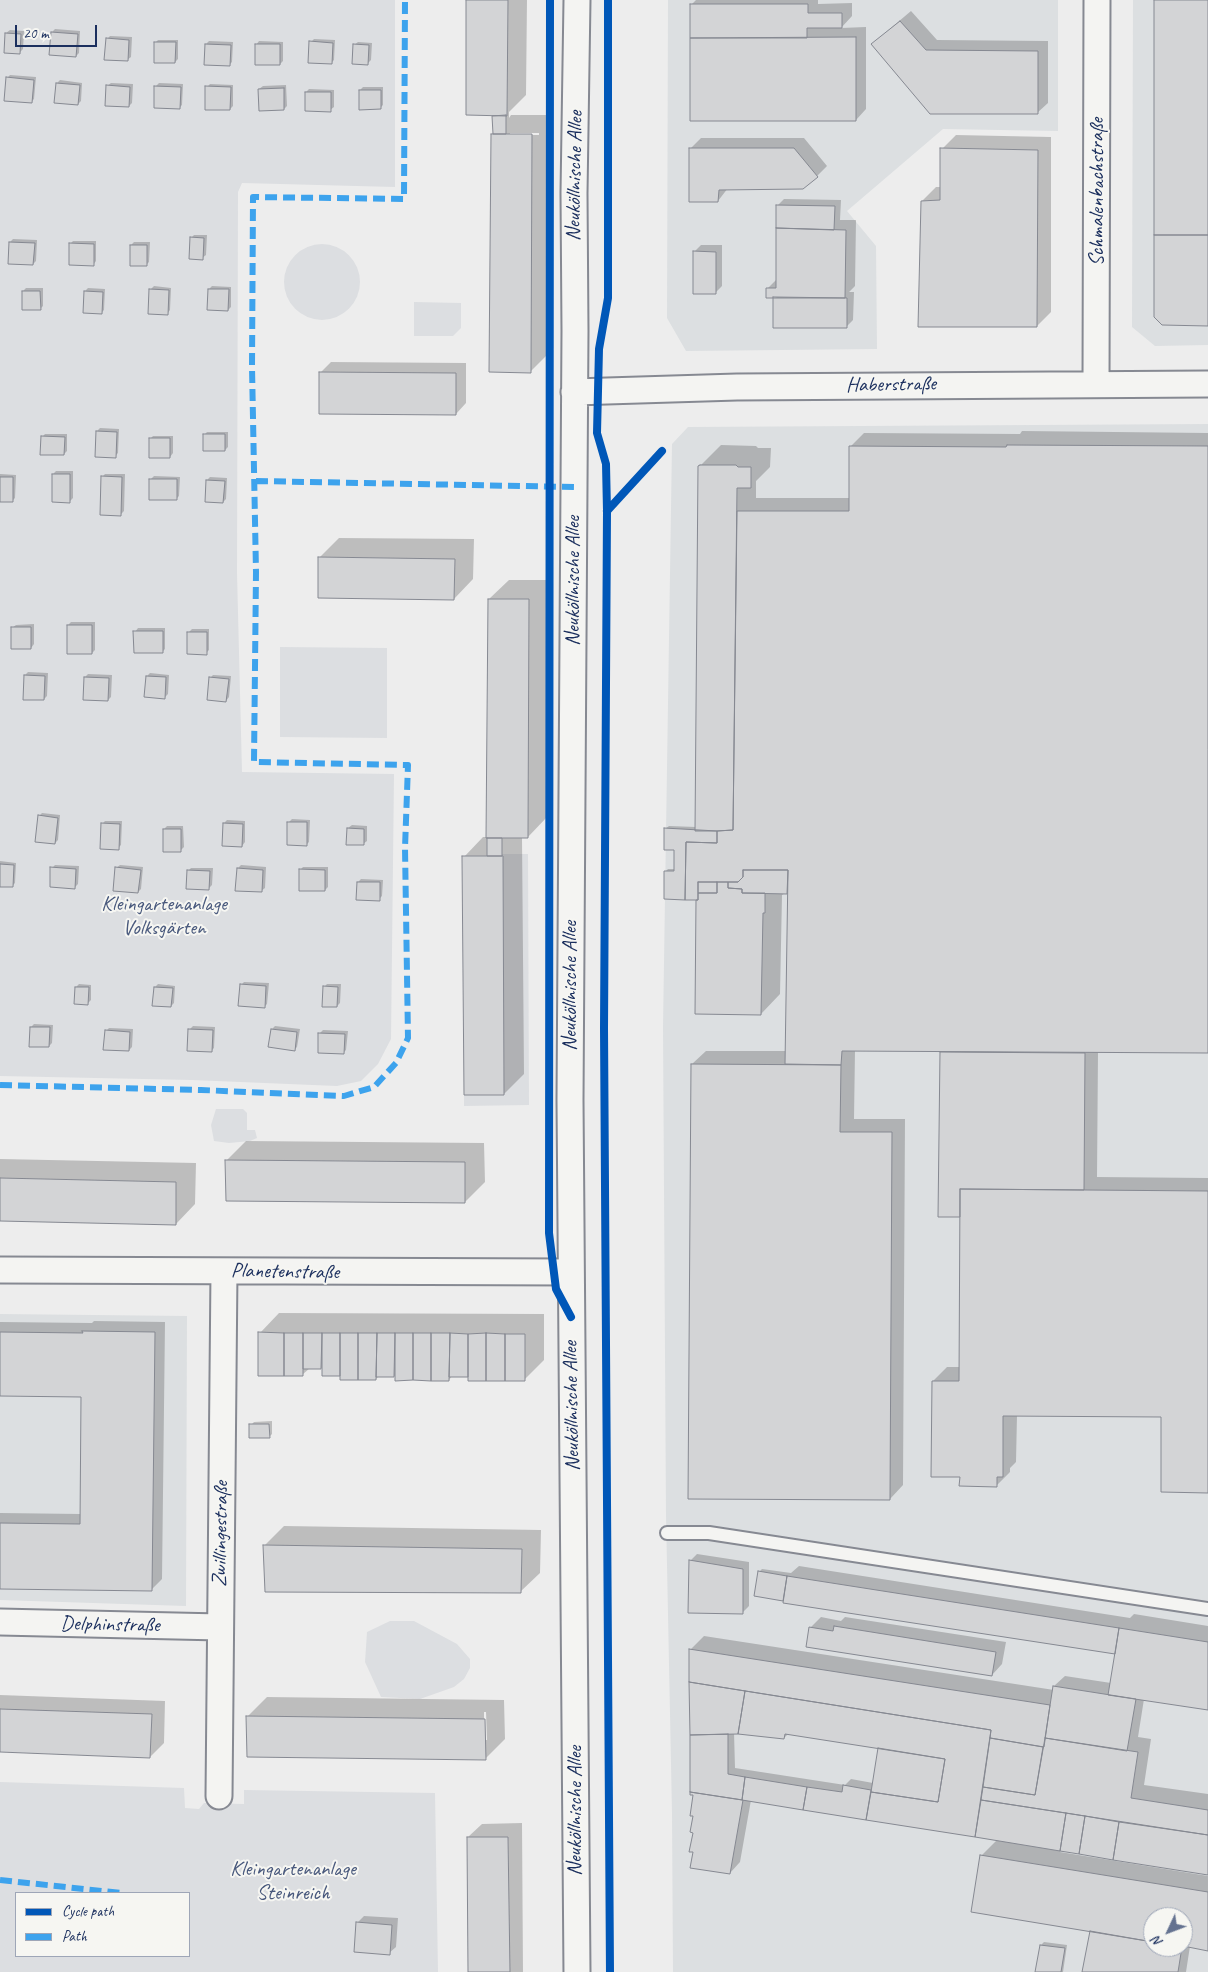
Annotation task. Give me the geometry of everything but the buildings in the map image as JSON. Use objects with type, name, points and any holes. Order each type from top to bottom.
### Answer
[{"type":"street","name":"Neuköllnische Allee","points":[[577,0],[574,193],[570,1100],[577,1972]]},
{"type":"street","name":"Schmalenbachstraße","points":[[1096,383],[1097,0]]},
{"type":"street","name":"Haberstraße","points":[[574,392],[737,387],[1096,383],[1208,384]]},
{"type":"street","name":"Planetenstraße","points":[[0,1270],[570,1272]]},
{"type":"street","name":"Zwillingestraße","points":[[219,1796],[224,1271]]},
{"type":"street","name":"Delphinstraße","points":[[0,1622],[220,1628]]},
{"type":"lane","points":[[667,1533],[709,1533],[1208,1608]]},
{"type":"shaded area","points":[[668,0],[1058,0],[1058,131],[943,129],[847,211],[876,246],[877,349],[686,351],[667,318]]},
{"type":"shaded area","points":[[1133,0],[1208,0],[1208,345],[1155,346],[1132,327]]},
{"type":"shaded area","points":[[1208,424],[1208,1972],[673,1972],[666,1515],[663,1027],[672,444],[688,427]]},
{"type":"shaded area","points":[[0,1314],[187,1316],[186,1606],[0,1600]]},
{"type":"green space","name":"Kleingartenanlage Volksgärten","points":[[0,0],[395,0],[395,187],[242,183],[238,192],[237,573],[242,772],[394,774],[391,1039],[378,1064],[361,1081],[337,1086],[192,1080],[0,1076]]},
{"type":"green space","points":[[322,244],[336,247],[349,255],[357,268],[360,282],[357,296],[349,309],[336,317],[322,320],[308,317],[295,309],[287,296],[284,282],[287,268],[295,255],[308,247]]},
{"type":"green space","points":[[414,302],[461,303],[461,328],[453,336],[414,336]]},
{"type":"green space","points":[[280,647],[387,648],[387,738],[280,737]]},
{"type":"green space","points":[[502,854],[528,854],[529,1105],[464,1106],[464,1095],[504,1095]]},
{"type":"green space","points":[[216,1109],[243,1109],[247,1113],[247,1130],[255,1130],[257,1138],[250,1141],[229,1143],[214,1141],[211,1125]]},
{"type":"green space","points":[[390,1621],[414,1621],[457,1644],[470,1659],[470,1668],[464,1679],[454,1687],[420,1699],[381,1697],[365,1662],[367,1632]]},
{"type":"green space","name":"Kleingartenanlage Steinreich","points":[[0,1782],[184,1788],[185,1808],[199,1809],[204,1803],[244,1804],[244,1790],[435,1793],[438,1972],[0,1972]]},
{"type":"marked path","points":[[0,1085],[344,1096],[374,1087],[396,1063],[408,1038],[405,848],[408,765],[254,762],[256,572],[252,367],[253,197],[404,199],[405,0]]},
{"type":"marked path","points":[[256,481],[574,487]]},
{"type":"marked path","points":[[0,1880],[112,1892]]},
{"type":"cycle path","points":[[550,0],[549,1233],[556,1289],[571,1317]]},
{"type":"cycle path","points":[[608,0],[608,298],[599,349],[597,433],[606,464],[607,511],[604,1028],[610,1972]]},
{"type":"cycle path","points":[[607,511],[662,451]]}]
